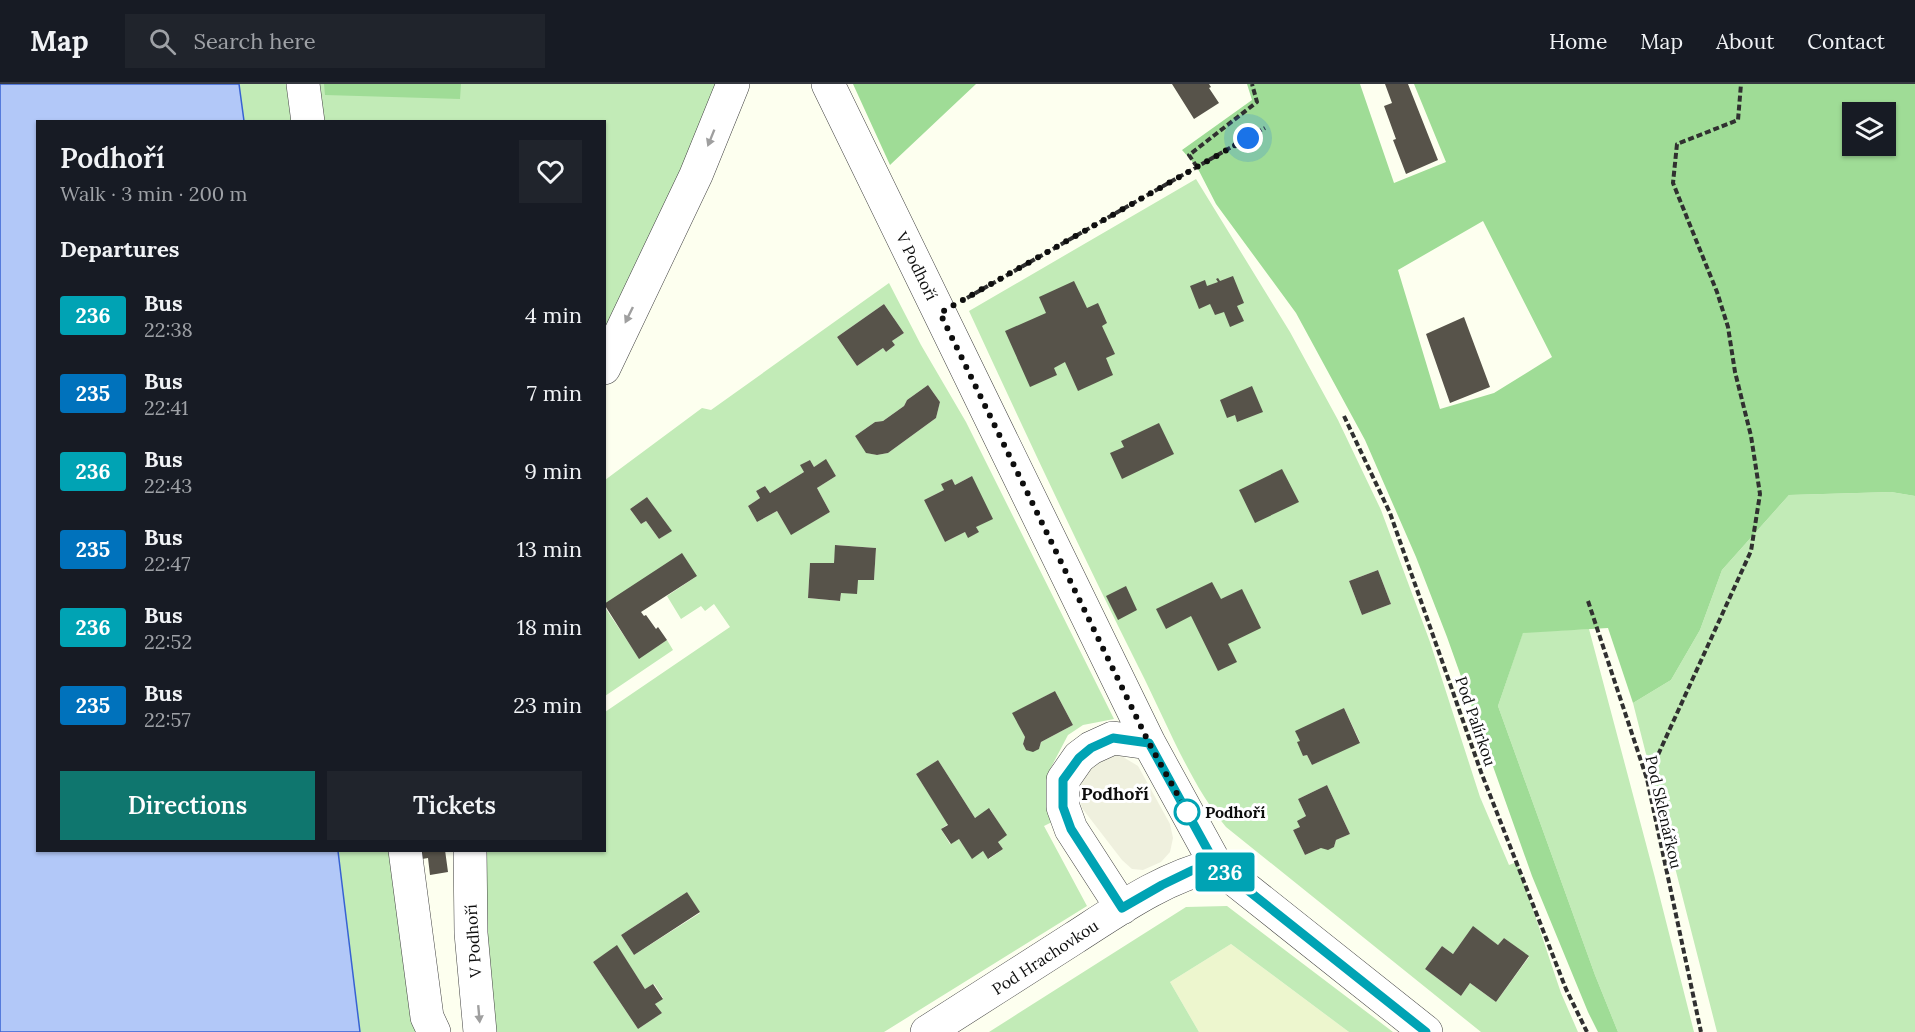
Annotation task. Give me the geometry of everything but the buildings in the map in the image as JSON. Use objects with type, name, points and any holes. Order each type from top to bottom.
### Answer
[{"type":"street","points":[[303,84],[308,120]]},
{"type":"street","points":[[606,364],[696,175],[733,84]]},
{"type":"street","name":"V Podhoří","points":[[828,84],[1149,743],[1216,865]]},
{"type":"street","points":[[1122,908],[1071,829],[1063,807],[1063,780],[1079,758],[1091,748],[1113,738],[1149,743]]},
{"type":"street","points":[[405,852],[428,1017],[434,1032]]},
{"type":"street","name":"V Podhoří","points":[[470,852],[471,933],[480,1032]]},
{"type":"street","points":[[1216,865],[1426,1032]]},
{"type":"street","name":"Pod Hrachovkou","points":[[927,1032],[1122,908],[1193,870],[1216,865]]},
{"type":"path","points":[[1197,167],[1189,155],[1257,102],[1252,84]]},
{"type":"path","points":[[1647,779],[1751,551],[1760,494],[1752,436],[1735,372],[1728,327],[1717,292],[1673,183],[1677,144],[1738,120],[1741,84]]},
{"type":"path","points":[[940,313],[1265,128]]},
{"type":"path","name":"Pod Palírkou","points":[[1344,416],[1390,513],[1481,772],[1566,989],[1587,1032]]},
{"type":"path","name":"Pod Sklenářkou","points":[[1588,601],[1647,779],[1701,1032]]},
{"type":"green space","points":[[239,84],[293,84],[298,120],[244,120]]},
{"type":"green space","points":[[312,84],[721,84],[606,345],[606,120],[317,120]]},
{"type":"green space","points":[[324,84],[461,84],[460,99],[325,95]]},
{"type":"green space","points":[[853,84],[976,84],[890,165]]},
{"type":"green space","points":[[1247,84],[1360,84],[1394,183],[1446,162],[1414,84],[1915,84],[1915,496],[1891,492],[1789,495],[1722,570],[1700,630],[1671,680],[1633,703],[1608,628],[1523,633],[1498,706],[1595,975],[1618,1032],[1598,1032],[1588,1012],[1532,876],[1416,557],[1365,440],[1296,313],[1216,204],[1197,167],[1182,150],[1252,100]],"holes":[[[1483,221],[1552,357],[1494,393],[1440,409],[1398,270]]]},
{"type":"green space","points":[[1196,179],[1290,332],[1338,420],[1381,510],[1430,642],[1480,797],[1509,865],[1517,862],[1561,993],[1578,1032],[1481,1032],[1226,827],[1201,791],[1179,750],[1074,535],[969,311]],"holes":[[[1378,570],[1391,604],[1362,615],[1349,581]],[[1344,708],[1360,742],[1312,765],[1307,755],[1303,756],[1300,741]],[[1327,785],[1350,834],[1336,840],[1334,847],[1321,848],[1305,855],[1293,830],[1300,827],[1298,821],[1306,816],[1298,799]],[[1473,927],[1498,945],[1504,938],[1529,957],[1496,1002],[1470,983],[1461,996],[1425,969],[1442,946],[1453,954]]]},
{"type":"green space","points":[[889,283],[921,345],[966,422],[1114,719],[1083,725],[1068,735],[1047,775],[1052,822],[1044,826],[1087,906],[884,1032],[488,1032],[478,852],[606,852],[606,711],[730,627],[714,604],[705,611],[701,606],[681,619],[667,596],[697,576],[606,604],[606,479],[702,408],[711,410]],"holes":[[[884,304],[904,333],[892,341],[895,345],[886,352],[883,348],[857,366],[837,337]],[[928,385],[940,402],[936,418],[888,453],[877,455],[867,453],[855,436],[875,422],[883,421],[904,406],[907,400]],[[810,460],[814,467],[826,460],[836,476],[817,488],[830,512],[791,534],[777,511],[757,522],[748,506],[760,498],[756,491],[765,486],[770,493],[804,472],[801,465]],[[972,476],[978,532],[969,537],[965,532],[945,542],[924,500],[944,490],[942,484],[952,479],[955,485]],[[647,497],[671,531],[659,539],[646,521],[641,524],[630,509]],[[836,545],[876,548],[874,580],[858,580],[841,593],[840,601],[808,598],[810,563],[834,563]],[[1055,691],[1073,725],[1041,742],[1039,749],[1026,750],[1023,744],[1025,737],[1013,713]],[[938,760],[975,818],[990,809],[1006,835],[998,842],[1003,849],[989,859],[983,851],[972,858],[959,839],[950,844],[941,829],[948,824],[916,774]],[[687,892],[700,913],[634,955],[621,935]],[[617,946],[645,989],[654,984],[663,998],[655,1004],[662,1013],[638,1029],[593,962]]]},
{"type":"green space","points":[[1891,492],[1915,496],[1915,1032],[1717,1032],[1633,703],[1671,680],[1700,630],[1722,570],[1789,495]]},
{"type":"green space","points":[[606,609],[639,658],[667,640],[673,650],[606,695]]},
{"type":"green space","points":[[1589,629],[1694,1032],[1618,1032],[1595,975],[1498,706],[1523,632]]},
{"type":"green space","points":[[338,852],[394,852],[419,1032],[360,1032]]},
{"type":"green space","points":[[1227,906],[1393,1032],[1349,1032],[1231,944],[1170,982],[1199,1032],[989,1032],[1186,907]]},
{"type":"green space","points":[[1231,944],[1349,1032],[1199,1032],[1170,982]]},
{"type":"shaded area","points":[[1118,754],[1138,766],[1170,824],[1173,838],[1170,852],[1161,862],[1143,870],[1132,869],[1122,860],[1082,808],[1078,791],[1081,772],[1100,756]]},
{"type":"water","points":[[0,84],[239,84],[244,120],[36,120],[36,852],[338,852],[360,1032],[0,1032]]},
{"type":"bus line","name":"236","points":[[1193,870],[1122,908],[1071,829],[1063,807],[1063,780],[1079,758],[1091,748],[1113,738],[1149,743],[1216,865],[1426,1032]]},
{"type":"place","name":"Podhoří","points":[[1187,812]]},
{"type":"district","name":"Podhoří","points":[[1115,793]]},
{"type":"route","points":[[1187,812],[1149,743],[940,313],[1248,138]]}]
